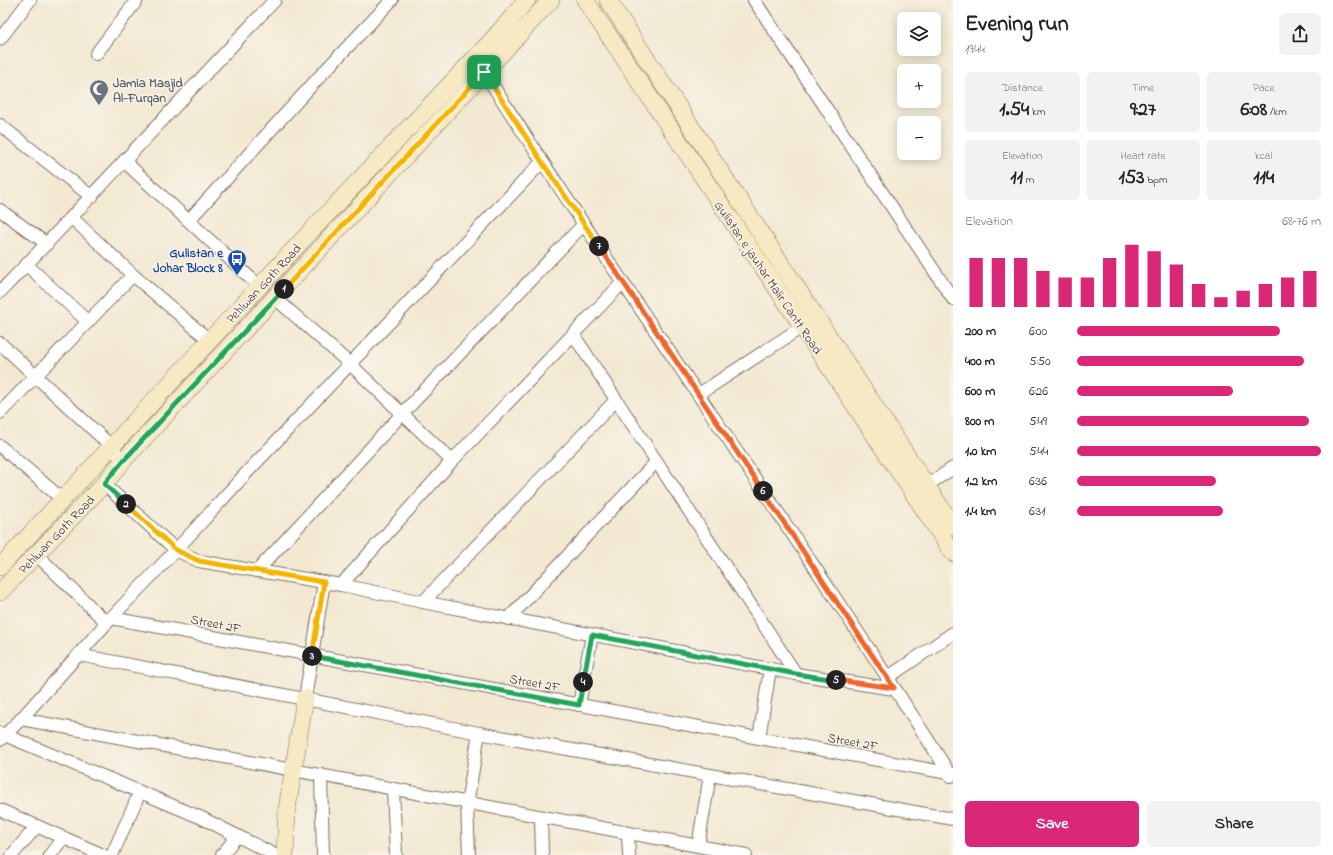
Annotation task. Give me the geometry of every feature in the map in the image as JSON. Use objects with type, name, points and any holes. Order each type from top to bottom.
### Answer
[{"type":"main road","name":"Pehlwan Goth Road","points":[[3,557],[62,499],[527,0]]},
{"type":"main road","name":"Pehlwan Goth Road","points":[[0,592],[104,484],[123,461],[551,0]]},
{"type":"main road","name":"Gulistan e jauhar Malir Cantt Road","points":[[585,0],[953,553]]},
{"type":"main road","name":"Gulistan e jauhar Malir Cantt Road","points":[[608,0],[953,526]]},
{"type":"main road","points":[[285,855],[287,809],[305,698]]},
{"type":"street","points":[[0,39],[30,0]]},
{"type":"street","points":[[96,54],[137,0]]},
{"type":"street","points":[[0,292],[92,197],[275,0]]},
{"type":"street","points":[[189,220],[321,74],[392,0]]},
{"type":"street","points":[[754,0],[953,299]]},
{"type":"street","points":[[484,72],[542,162],[699,394],[952,776]]},
{"type":"street","points":[[0,125],[92,197]]},
{"type":"street","points":[[124,161],[259,286]]},
{"type":"street","points":[[275,855],[202,818],[2,736],[21,719],[109,620],[251,468],[542,162]]},
{"type":"street","points":[[0,210],[47,244]]},
{"type":"street","points":[[72,218],[134,275],[209,340]]},
{"type":"street","points":[[256,571],[402,414],[584,224]]},
{"type":"street","points":[[27,264],[88,322]]},
{"type":"street","points":[[0,413],[134,275]]},
{"type":"street","points":[[341,585],[452,461],[623,282]]},
{"type":"street","points":[[275,298],[350,364],[452,461]]},
{"type":"street","points":[[699,394],[802,327]]},
{"type":"street","points":[[573,334],[796,674]]},
{"type":"street","points":[[0,343],[111,446],[123,461]]},
{"type":"street","points":[[423,602],[616,400]]},
{"type":"street","points":[[0,446],[62,499]]},
{"type":"street","points":[[508,619],[656,462]]},
{"type":"street","points":[[926,486],[953,468]]},
{"type":"street","points":[[104,484],[176,550],[199,561],[341,585],[508,619],[796,674],[894,688]]},
{"type":"street","points":[[36,554],[109,620]]},
{"type":"street","points":[[305,698],[324,582]]},
{"type":"street","name":"Street 2F","points":[[109,620],[759,738],[952,776]]},
{"type":"street","points":[[887,678],[953,633]]},
{"type":"street","points":[[579,705],[592,635]]},
{"type":"street","points":[[79,655],[479,733],[953,819]]},
{"type":"street","points":[[759,738],[770,669]]},
{"type":"street","points":[[21,719],[293,769],[467,804],[628,834],[702,850],[746,855]]},
{"type":"street","points":[[469,855],[467,804],[479,733]]},
{"type":"street","points":[[321,775],[323,855]]},
{"type":"street","points":[[702,850],[710,775]]},
{"type":"street","points":[[393,789],[396,855]]},
{"type":"street","points":[[112,855],[140,792]]},
{"type":"street","points":[[0,810],[103,855]]},
{"type":"street","points":[[541,818],[542,855]]},
{"type":"street","points":[[12,855],[37,826]]},
{"type":"street","points":[[628,834],[629,855]]},
{"type":"street","points":[[222,855],[237,836]]},
{"type":"street","points":[[50,855],[63,838]]},
{"type":"place","name":"Jamia Masjid Al-Furqan","points":[[99,106]]},
{"type":"place","name":"Gulistan e Johar Block 8","points":[[237,276]]},
{"type":"route","points":[[484,72],[542,162],[699,394],[894,688],[796,674],[592,635],[579,705],[312,656],[324,582],[199,561],[176,550],[104,484],[123,461],[484,72]]}]
